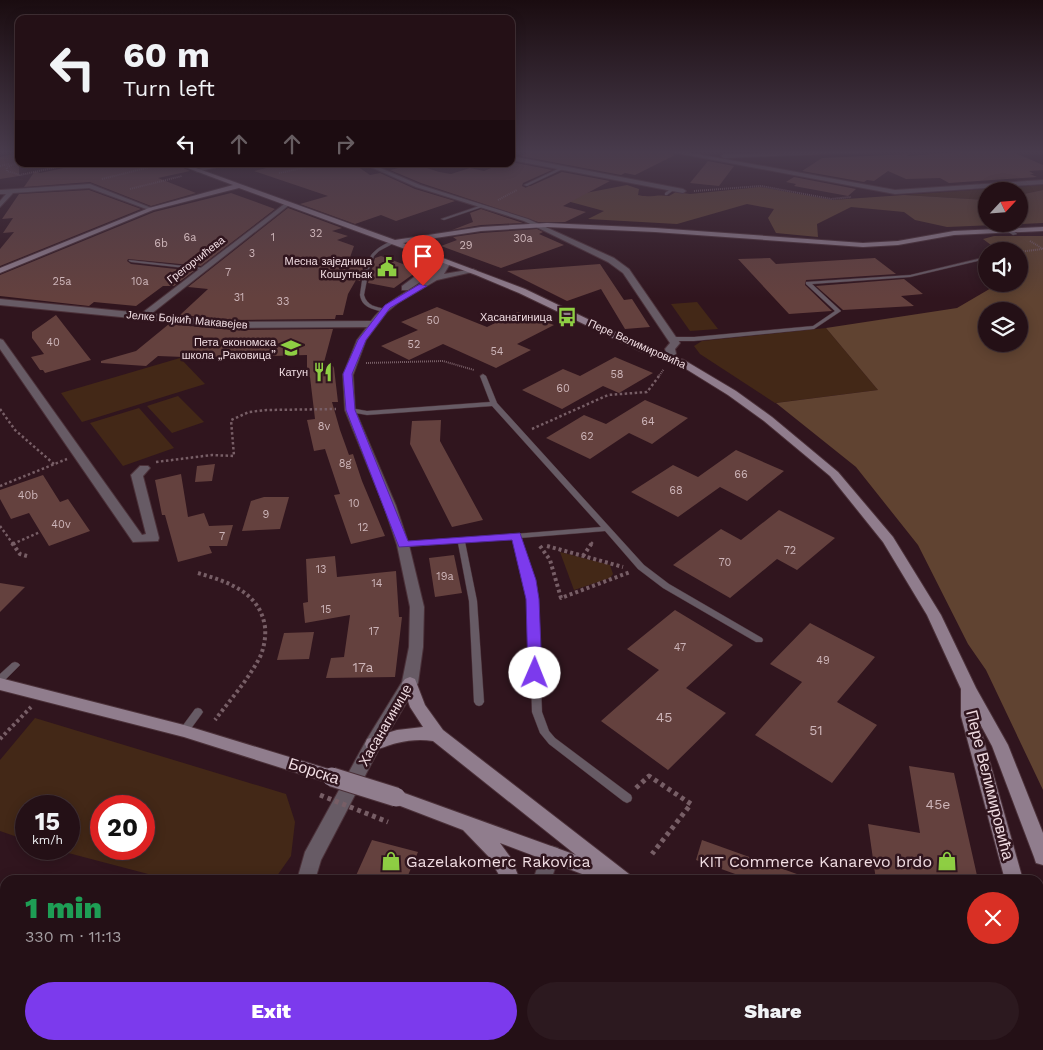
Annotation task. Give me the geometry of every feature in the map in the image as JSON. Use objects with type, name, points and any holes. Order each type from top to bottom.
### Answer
[{"type":"main road","points":[[0,271],[151,209],[185,200]]},
{"type":"main road","name":"Пере Велимировића","points":[[276,200],[473,271],[522,291],[643,349],[672,358],[716,383],[768,419],[834,474],[882,533],[913,579],[943,632],[969,689],[1000,745],[1043,857]]},
{"type":"main road","points":[[394,242],[481,229],[570,224],[863,245],[898,243],[949,233],[1012,232],[1043,229]]},
{"type":"main road","name":"Борска","points":[[0,682],[184,731],[396,797],[608,875]]},
{"type":"main road","points":[[410,683],[418,707],[437,735],[615,875]]},
{"type":"main road","name":"Пере Велимировића","points":[[969,689],[969,716],[1013,875]]},
{"type":"main road","points":[[373,744],[404,733],[420,732],[437,735]]},
{"type":"main road","points":[[464,821],[496,853],[504,863],[509,875]]},
{"type":"street","points":[[125,200],[151,209]]},
{"type":"street","points":[[464,200],[537,225],[619,265],[642,292],[673,339],[675,343],[670,349],[672,358]]},
{"type":"street","name":"Грегорчићева","points":[[144,316],[287,204]]},
{"type":"street","name":"Хасанагинице","points":[[307,875],[312,858],[373,744],[410,683],[416,647],[417,607],[404,545],[350,410],[348,374],[356,350],[372,324],[384,310],[395,301],[433,279],[443,270],[447,262]]},
{"type":"street","name":"Хасанагинице","points":[[395,301],[404,289],[424,274],[447,262]]},
{"type":"street","name":"Хасанагинице","points":[[433,279],[460,272],[473,271]]},
{"type":"street","name":"Јелке Бојкић Макавејев","points":[[1,303],[250,326],[372,324]]},
{"type":"street","points":[[0,342],[138,539],[153,538],[137,475],[144,468]]},
{"type":"street","points":[[544,875],[551,854]]},
{"type":"lane","points":[[443,219],[483,206]]},
{"type":"lane","points":[[384,310],[367,305],[362,299],[362,295],[372,254],[379,248],[394,242]]},
{"type":"lane","points":[[673,339],[694,339],[814,327],[838,311],[808,283],[910,276],[978,260]]},
{"type":"lane","points":[[132,262],[204,269]]},
{"type":"lane","points":[[483,376],[494,404],[636,562],[658,580],[759,640]]},
{"type":"lane","points":[[350,410],[367,413],[494,404]]},
{"type":"lane","points":[[404,545],[606,529]]},
{"type":"lane","points":[[516,536],[533,599],[537,712],[540,725],[552,741],[627,798]]},
{"type":"lane","points":[[461,540],[473,601],[479,702]]},
{"type":"lane","points":[[0,682],[15,665]]},
{"type":"lane","points":[[184,731],[198,712]]},
{"type":"path","points":[[1028,251],[1043,249]]},
{"type":"path","points":[[520,434],[608,396],[647,392],[672,358]]},
{"type":"path","points":[[361,363],[443,361],[466,366],[478,371],[483,376]]},
{"type":"path","points":[[0,409],[15,430],[54,464]]},
{"type":"path","points":[[144,468],[156,462],[212,454],[234,456],[231,420],[249,412],[267,410],[350,410]]},
{"type":"path","points":[[0,486],[78,455]]},
{"type":"path","points":[[0,526],[20,554],[27,556]]},
{"type":"path","points":[[13,544],[40,532]]},
{"type":"path","points":[[537,543],[636,570],[561,598],[550,560],[537,543]]},
{"type":"path","points":[[198,573],[222,580],[251,596],[257,601],[262,610],[265,624],[265,641],[259,660],[215,720]]},
{"type":"path","points":[[0,739],[33,705]]},
{"type":"path","points":[[627,798],[649,776],[691,804],[652,854]]},
{"type":"path","points":[[320,795],[388,822]]},
{"type":"shaded area","points":[[563,200],[978,200],[978,226],[947,227],[915,220],[904,212],[851,207],[817,224],[818,237],[776,233],[768,218],[774,209],[747,204],[677,224],[588,219],[604,211]]},
{"type":"shaded area","points":[[1028,200],[1043,200],[1043,223],[1028,224]]},
{"type":"shaded area","points":[[994,236],[1043,236],[1043,790],[986,670],[968,644],[918,545],[856,467],[776,403],[878,390],[826,328],[957,308],[984,292],[1028,292],[1028,242],[987,242],[983,239]]},
{"type":"shaded area","points":[[697,302],[718,329],[690,331],[671,304]]},
{"type":"shaded area","points":[[826,328],[878,390],[775,403],[700,354],[694,346],[702,341]]},
{"type":"shaded area","points":[[180,358],[205,384],[82,422],[61,393]]},
{"type":"shaded area","points":[[178,396],[204,422],[172,433],[147,406]]},
{"type":"shaded area","points":[[139,408],[174,448],[123,466],[90,423]]},
{"type":"shaded area","points":[[560,552],[610,565],[613,574],[610,578],[574,590]]},
{"type":"shaded area","points":[[35,718],[286,794],[295,822],[291,856],[278,875],[152,875],[95,860],[155,860],[155,795],[90,795],[90,859],[80,856],[80,795],[15,795],[15,836],[0,831],[0,760]]},
{"type":"building","points":[[15,200],[116,200],[141,209],[0,266],[0,249],[14,232],[3,233],[13,218],[2,219]]},
{"type":"building","points":[[136,200],[172,200],[151,206]]},
{"type":"building","points":[[203,200],[250,200],[275,209],[201,266],[128,259],[127,261],[131,264],[194,271],[174,286],[163,286],[136,306],[94,302],[89,306],[0,296],[0,275],[154,212]]},
{"type":"building","points":[[314,200],[455,201],[396,221],[381,215],[355,224],[300,204]]},
{"type":"building","points":[[472,200],[574,200],[563,206],[586,212],[565,222],[538,222]]},
{"type":"building","points":[[288,208],[342,228],[332,231],[348,236],[337,240],[354,246],[346,269],[365,262],[360,281],[356,280],[348,294],[343,315],[336,315],[335,319],[232,320],[180,315],[208,289],[188,287]]},
{"type":"building","points":[[481,209],[523,223],[481,225],[452,230],[473,222],[470,213]]},
{"type":"building","points":[[537,229],[543,232],[539,234],[564,245],[501,268],[441,246],[457,240],[453,237]]},
{"type":"building","points":[[381,256],[419,270],[394,288],[368,283],[375,258]]},
{"type":"building","points":[[770,258],[776,264],[875,258],[896,274],[806,280],[805,285],[832,311],[789,314],[738,259]]},
{"type":"building","points":[[600,264],[624,300],[632,299],[650,327],[625,329],[601,289],[567,301],[507,271]]},
{"type":"building","points":[[904,279],[923,294],[901,296],[914,306],[843,310],[816,286]]},
{"type":"building","points":[[437,307],[487,327],[518,312],[554,325],[517,344],[531,350],[496,368],[443,344],[409,360],[381,346],[418,330],[401,322]]},
{"type":"building","points":[[56,315],[91,360],[45,373],[43,370],[40,370],[31,357],[44,354],[32,338],[32,332]]},
{"type":"building","points":[[169,324],[232,330],[333,329],[323,366],[333,366],[334,368],[338,402],[332,402],[349,455],[353,454],[385,536],[351,544],[334,495],[340,494],[325,449],[314,451],[307,420],[315,419],[310,377],[307,377],[307,355],[209,358],[158,356],[146,366],[101,363],[101,361],[136,351]]},
{"type":"building","points":[[615,357],[653,373],[619,393],[603,386],[562,409],[522,390],[563,369],[580,376]]},
{"type":"building","points":[[645,400],[688,418],[652,444],[629,433],[590,459],[546,438],[584,415],[606,424]]},
{"type":"building","points":[[441,420],[440,441],[483,520],[452,527],[410,444],[412,421]]},
{"type":"building","points":[[736,450],[784,471],[747,501],[720,487],[678,517],[631,492],[673,465],[698,477]]},
{"type":"building","points":[[215,464],[212,481],[195,482],[197,466]]},
{"type":"building","points":[[181,474],[188,517],[204,513],[209,526],[233,525],[227,546],[209,546],[212,553],[178,562],[165,515],[162,515],[155,480]]},
{"type":"building","points":[[43,475],[60,502],[68,499],[90,531],[49,546],[29,513],[11,519],[0,499],[0,490]]},
{"type":"building","points":[[264,497],[289,497],[280,529],[242,531],[251,501]]},
{"type":"building","points":[[779,510],[835,538],[797,570],[777,559],[730,598],[673,565],[721,529],[741,540]]},
{"type":"building","points":[[454,555],[462,593],[435,597],[429,558]]},
{"type":"building","points":[[335,556],[337,577],[396,571],[399,617],[402,617],[395,677],[326,678],[331,658],[344,657],[350,615],[305,623],[303,603],[308,602],[306,559]]},
{"type":"building","points":[[0,583],[25,587],[0,612]]},
{"type":"building","points":[[675,610],[733,645],[686,688],[726,713],[668,770],[601,721],[659,670],[627,649]]},
{"type":"building","points":[[810,623],[875,657],[837,702],[877,725],[832,783],[755,735],[802,682],[770,664]]},
{"type":"building","points":[[314,632],[309,659],[277,660],[284,633]]},
{"type":"building","points":[[909,766],[954,773],[977,875],[875,875],[868,824],[920,833]]},
{"type":"building","points":[[372,840],[418,852],[408,875],[356,875]]},
{"type":"building","points":[[702,840],[800,875],[738,875],[696,860]]},
{"type":"place","name":"Месна заједница Кошутњак","points":[[387,267]]},
{"type":"place","name":"Хасанагиница","points":[[567,317]]},
{"type":"place","name":"Пета економска школа „Раковица”","points":[[291,348]]},
{"type":"place","name":"Катун","points":[[323,372]]},
{"type":"place","name":"Gazelakomerc Rakovica","points":[[391,861]]},
{"type":"place","name":"KIT Commerce Kanarevo brdo","points":[[947,861]]},
{"type":"route","points":[[423,286],[387,307],[372,324],[356,350],[347,380],[350,410],[404,545],[516,536],[533,599],[535,673]]}]
